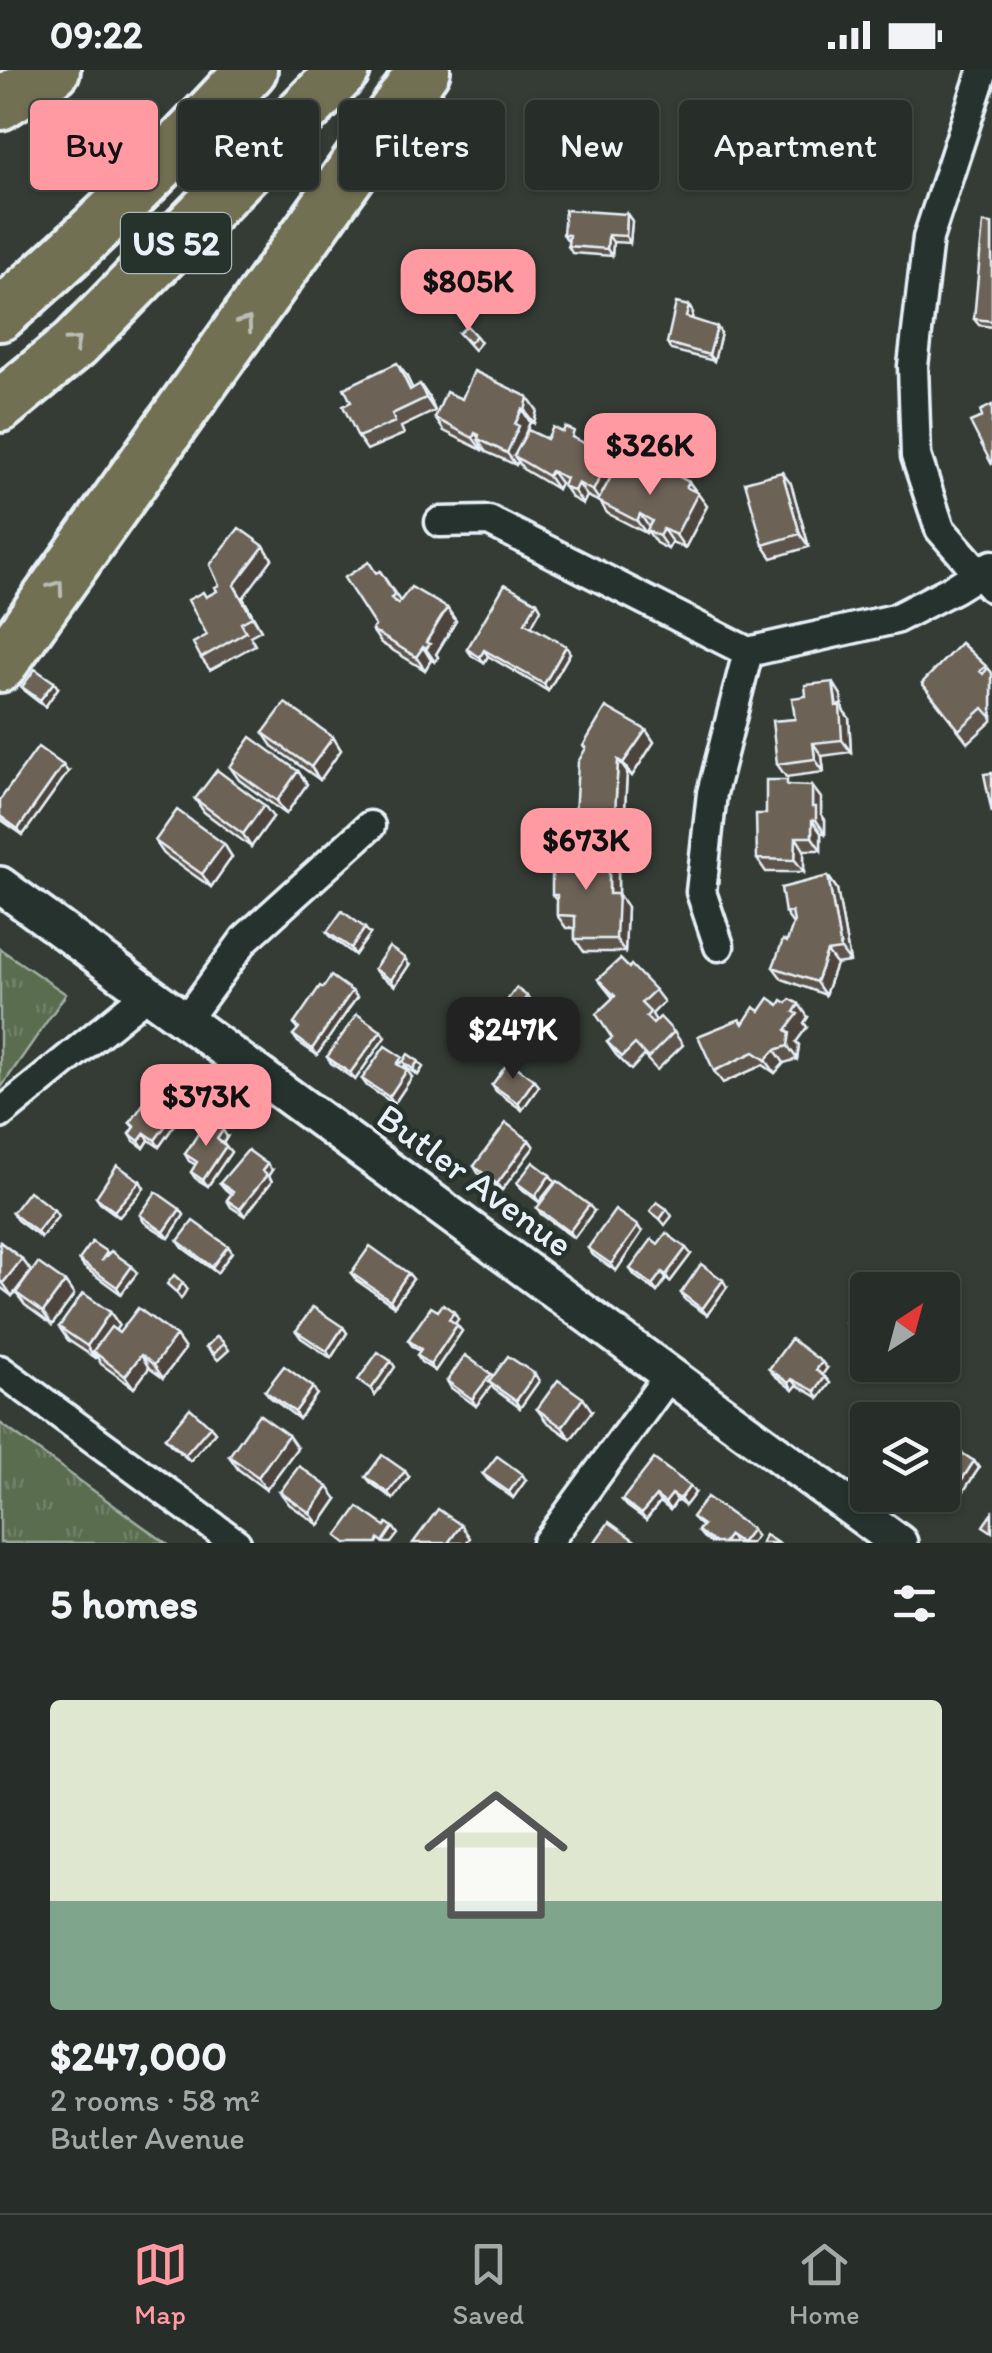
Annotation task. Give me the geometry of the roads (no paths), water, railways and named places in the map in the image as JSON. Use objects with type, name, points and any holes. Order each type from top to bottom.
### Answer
[{"type":"highway","points":[[0,104],[54,70]]},
{"type":"highway","name":"US 52","points":[[0,315],[252,70]]},
{"type":"highway","name":"US 52","points":[[0,406],[74,344],[344,70]]},
{"type":"highway","points":[[0,666],[424,70]]},
{"type":"street","points":[[440,522],[489,521],[748,652],[895,619],[988,576],[940,529],[916,456],[913,366],[928,238],[983,70]]},
{"type":"street","points":[[719,946],[701,892],[712,793],[748,652]]},
{"type":"street","points":[[185,1021],[246,939],[370,826]]},
{"type":"street","name":"Butler Avenue","points":[[0,886],[900,1543]]},
{"type":"street","points":[[0,1114],[146,994]]},
{"type":"street","points":[[0,1370],[236,1543]]},
{"type":"street","points":[[547,1543],[670,1374]]}]
